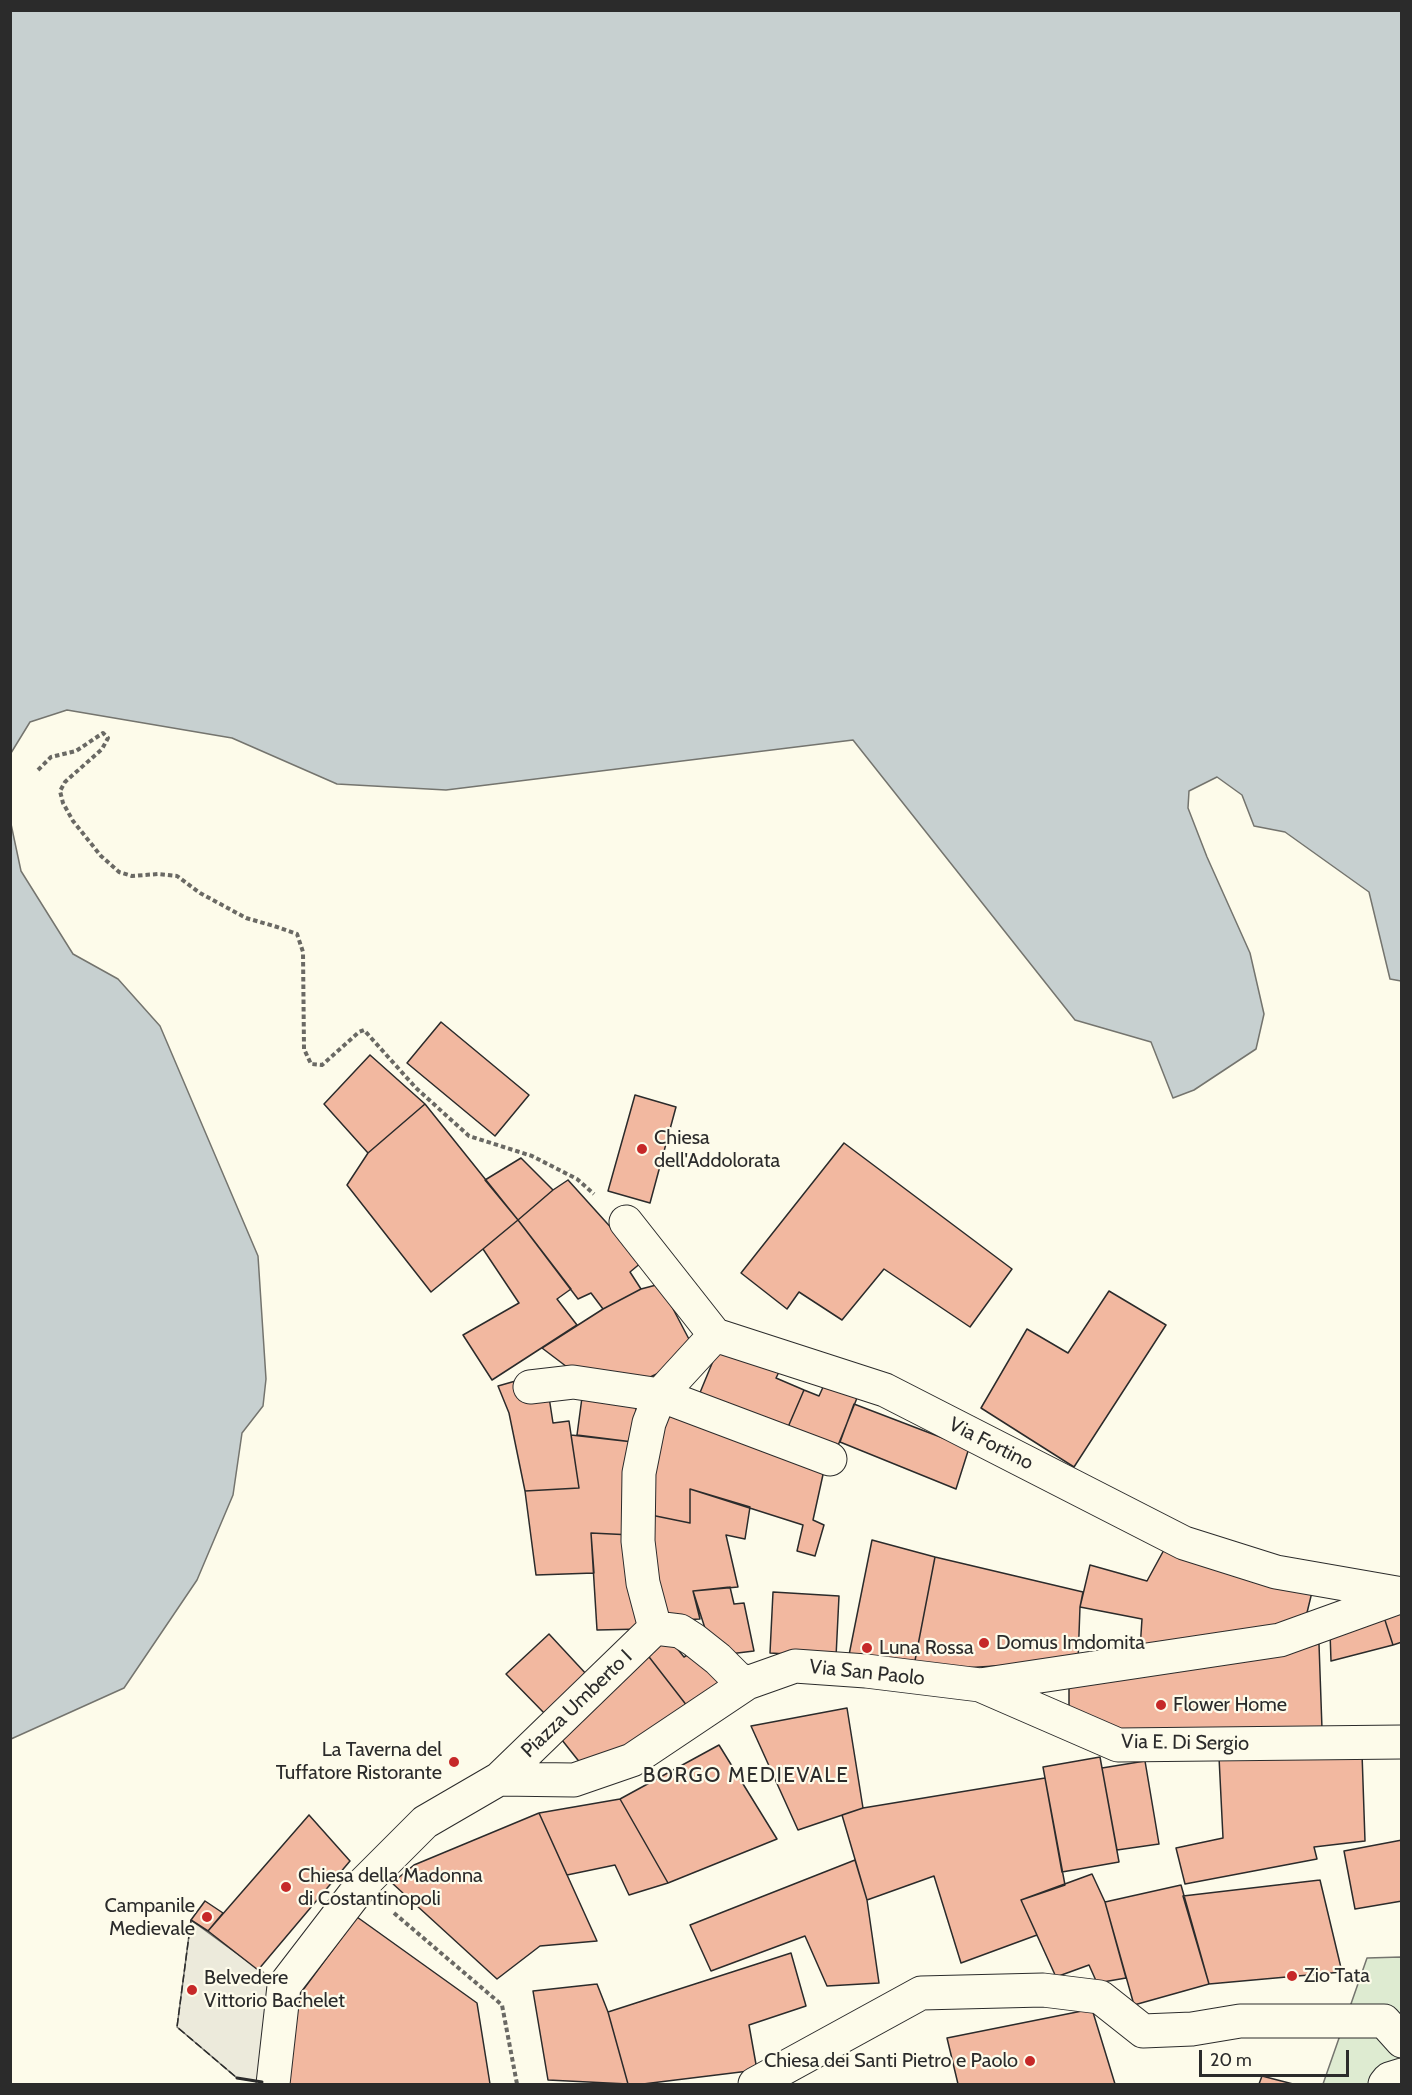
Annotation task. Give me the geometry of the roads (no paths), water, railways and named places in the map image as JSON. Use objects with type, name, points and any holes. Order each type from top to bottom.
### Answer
[{"type":"street","points":[[626,1222],[715,1335],[660,1395],[649,1423],[639,1473],[638,1541],[643,1582],[655,1628],[680,1631],[718,1659],[737,1678],[747,1683]]},
{"type":"street","name":"Via Fortino","points":[[715,1335],[885,1390],[1184,1543],[1276,1572],[1401,1595]]},
{"type":"street","points":[[530,1387],[573,1382],[660,1395],[830,1460]]},
{"type":"street","name":"Via San Paolo","points":[[499,1779],[574,1780],[632,1760],[747,1683],[795,1666],[866,1671],[980,1685],[1280,1640],[1401,1595]]},
{"type":"street","name":"Piazza Umberto I","points":[[499,1779],[655,1628]]},
{"type":"street","name":"Via E. Di Sergio","points":[[980,1685],[1118,1745],[1401,1742]]},
{"type":"street","points":[[273,2085],[284,1986],[360,1887],[425,1822],[499,1779]]},
{"type":"street","points":[[755,2085],[921,1993],[1043,1990],[1100,1997],[1143,2031],[1192,2029],[1240,2022],[1384,2021],[1401,2041]]},
{"type":"street","points":[[1385,2085],[1389,2079],[1401,2074]]},
{"type":"place","name":"Chiesa dell'Addolorata","points":[[642,1149]]},
{"type":"place","name":"Domus Imdomita","points":[[984,1643]]},
{"type":"place","name":"Luna Rossa","points":[[867,1648]]},
{"type":"place","name":"Flower Home","points":[[1161,1705]]},
{"type":"place","name":"La Taverna del Tuffatore Ristorante","points":[[454,1762]]},
{"type":"place","name":"Chiesa della Madonna di Costantinopoli","points":[[286,1887]]},
{"type":"place","name":"Campanile Medievale","points":[[207,1917]]},
{"type":"place","name":"Zio Tata","points":[[1292,1976]]},
{"type":"place","name":"Belvedere Vittorio Bachelet","points":[[192,1990]]},
{"type":"place","name":"Chiesa dei Santi Pietro e Paolo","points":[[1030,2061]]},
{"type":"district","name":"BORGO MEDIEVALE","points":[[746,1776]]}]
